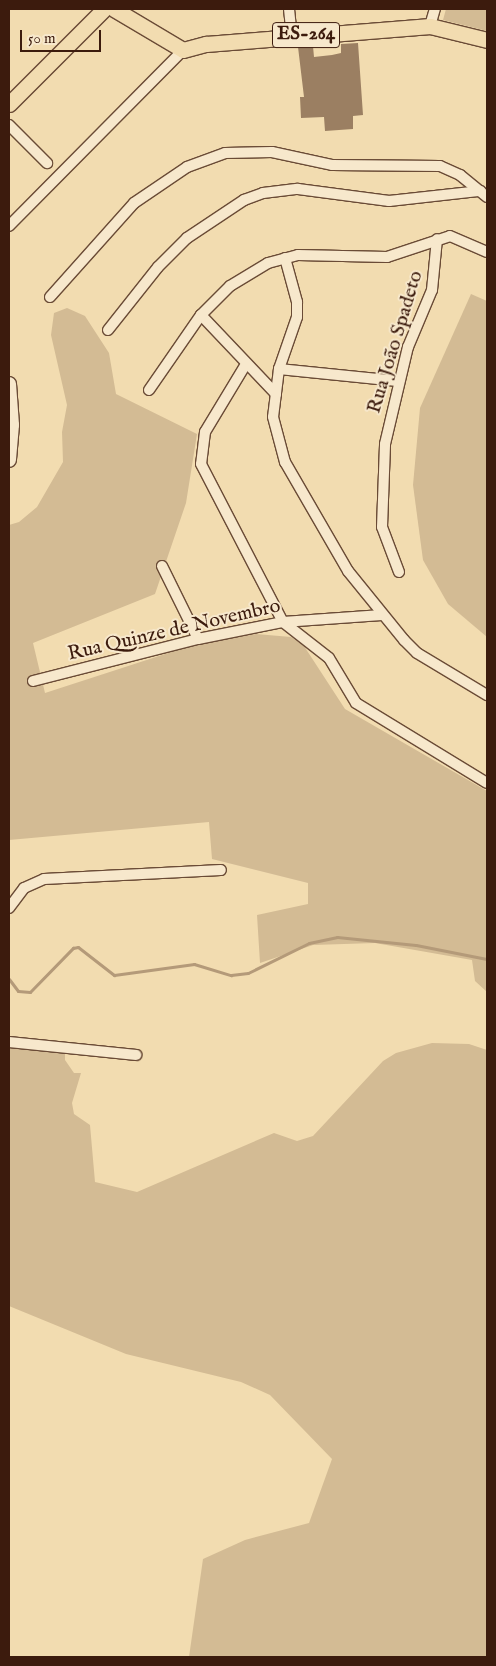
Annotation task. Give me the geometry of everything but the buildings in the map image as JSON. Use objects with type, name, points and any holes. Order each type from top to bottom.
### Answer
[{"type":"main road","points":[[9,104],[104,9]]},
{"type":"main road","points":[[114,9],[183,50]]},
{"type":"main road","name":"ES-264","points":[[183,50],[292,36],[430,26],[487,40]]},
{"type":"street","points":[[289,9],[292,36]]},
{"type":"street","points":[[430,26],[435,9]]},
{"type":"street","points":[[9,226],[183,50]]},
{"type":"street","points":[[9,125],[47,163]]},
{"type":"street","points":[[50,298],[134,202],[187,167],[225,153],[272,152],[332,165],[440,166],[460,175],[485,197]]},
{"type":"street","points":[[108,330],[158,268],[188,238],[244,200],[264,193],[298,189],[389,201],[485,197]]},
{"type":"street","points":[[148,390],[201,315],[252,271],[285,258],[387,257],[437,239],[460,238],[487,252]]},
{"type":"street","name":"Rua João Spadeto","points":[[399,572],[381,519],[385,444],[397,381],[432,290],[437,239]]},
{"type":"street","points":[[285,258],[297,310],[279,369],[276,394],[277,438],[296,486],[348,571],[382,615],[417,653],[487,695]]},
{"type":"street","points":[[201,315],[276,394]]},
{"type":"street","points":[[246,364],[205,432],[201,464],[283,622],[329,658],[356,703],[487,783]]},
{"type":"street","points":[[279,369],[397,381]]},
{"type":"street","points":[[9,384],[12,425],[9,460]]},
{"type":"street","points":[[162,566],[198,639]]},
{"type":"street","name":"Rua Quinze de Novembro","points":[[33,681],[198,639],[283,622],[382,615]]},
{"type":"street","points":[[9,908],[24,888],[44,879],[221,870]]},
{"type":"street","points":[[9,1042],[136,1055]]},
{"type":"shaded area","points":[[446,9],[487,9],[487,31],[443,20]]},
{"type":"shaded area","points":[[471,294],[487,301],[487,637],[448,604],[423,560],[413,485],[420,408]]},
{"type":"shaded area","points":[[67,308],[85,316],[109,353],[116,394],[197,434],[186,503],[155,594],[33,643],[45,693],[196,644],[256,634],[291,637],[304,646],[345,709],[487,791],[487,992],[475,981],[472,960],[375,943],[313,945],[260,963],[257,915],[308,904],[308,883],[212,859],[209,822],[9,840],[9,525],[19,522],[37,507],[63,462],[62,432],[67,405],[51,335],[54,313]]},
{"type":"shaded area","points":[[9,1040],[65,1045],[65,1060],[74,1073],[81,1073],[72,1103],[74,1114],[90,1125],[95,1182],[137,1192],[274,1133],[297,1141],[313,1136],[383,1061],[396,1053],[432,1043],[469,1044],[487,1050],[487,1657],[189,1657],[203,1559],[245,1540],[309,1523],[332,1459],[270,1395],[241,1382],[126,1354],[9,1306]]},
{"type":"waterway","points":[[9,979],[18,991],[30,992],[73,948],[78,947],[114,975],[194,964],[231,975],[248,973],[309,943],[337,937],[416,945],[487,959]]}]
